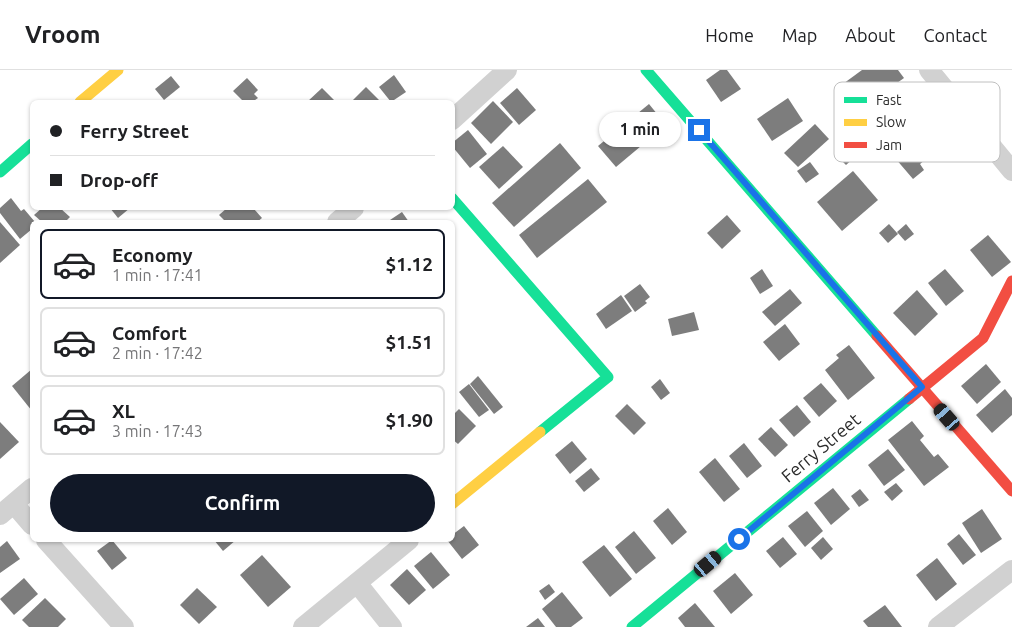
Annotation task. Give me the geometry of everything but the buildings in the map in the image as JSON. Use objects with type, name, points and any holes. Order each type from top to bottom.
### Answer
[{"type":"street","points":[[82,100],[118,70]]},
{"type":"street","points":[[455,117],[507,70]]},
{"type":"street","points":[[646,70],[1012,491]]},
{"type":"street","points":[[929,70],[939,82]]},
{"type":"street","points":[[0,172],[30,146]]},
{"type":"street","points":[[1000,156],[1012,171]]},
{"type":"street","points":[[455,201],[608,377],[455,502]]},
{"type":"street","points":[[339,220],[352,210]]},
{"type":"street","name":"Ferry Street","points":[[632,627],[982,338],[1012,281]]},
{"type":"street","points":[[30,490],[7,510],[30,524]]},
{"type":"street","points":[[48,542],[124,627]]},
{"type":"street","points":[[304,627],[407,542]]},
{"type":"street","points":[[938,627],[1012,570]]},
{"type":"street","points":[[357,583],[392,627]]},
{"type":"traffic: fast","points":[[646,70],[877,336]]},
{"type":"traffic: fast","points":[[0,172],[30,146]]},
{"type":"traffic: fast","points":[[455,201],[608,377],[540,432]]},
{"type":"traffic: fast","points":[[632,627],[909,399]]},
{"type":"traffic: slow","points":[[82,100],[118,70]]},
{"type":"traffic: slow","points":[[455,502],[540,432]]},
{"type":"traffic: jam","points":[[909,399],[983,338],[1012,281]]},
{"type":"traffic: jam","points":[[877,336],[1012,491]]},
{"type":"route","points":[[699,130],[922,387],[739,539]]}]
